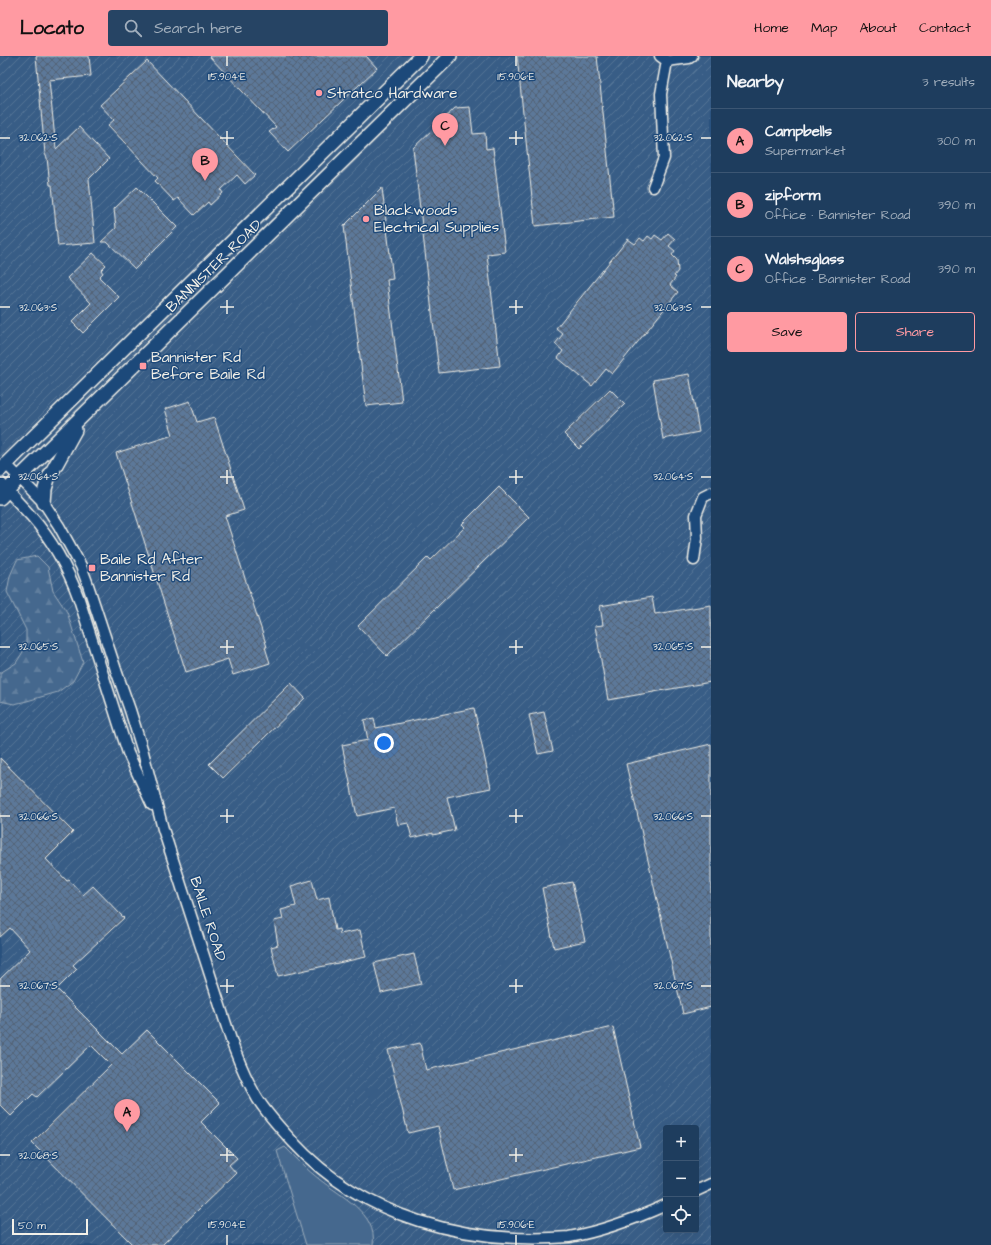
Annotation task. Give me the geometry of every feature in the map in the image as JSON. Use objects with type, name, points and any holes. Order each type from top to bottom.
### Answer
[{"type":"main road","name":"BANNISTER ROAD","points":[[3,467],[421,56]]},
{"type":"main road","name":"BANNISTER ROAD","points":[[2,490],[20,477],[81,418],[446,57]]},
{"type":"main road","points":[[44,503],[45,489],[48,479],[81,418]]},
{"type":"street","points":[[653,187],[664,158],[661,94],[663,58],[689,58],[692,56]]},
{"type":"street","name":"BAILE ROAD","points":[[3,467],[20,477],[44,503],[59,526],[81,566],[143,752],[163,829],[233,1046],[243,1072],[258,1099],[274,1122],[305,1155],[330,1178],[362,1199],[398,1218],[432,1230],[494,1243],[536,1241],[569,1237],[605,1229],[634,1219],[663,1205]]},
{"type":"street","name":"BAILE ROAD","points":[[2,490],[41,528],[70,575],[128,753],[163,829]]},
{"type":"street","points":[[694,560],[697,538],[696,515],[703,497],[711,493]]},
{"type":"street","points":[[104,678],[117,674]]},
{"type":"street","points":[[111,701],[124,696]]},
{"type":"street","points":[[699,1190],[711,1184]]},
{"type":"shaded area","points":[[0,56],[711,56],[711,1245],[0,1245]]},
{"type":"green space","points":[[37,556],[48,567],[53,591],[67,612],[83,662],[73,681],[58,692],[14,704],[0,701],[0,673],[16,663],[26,647],[26,630],[7,592],[10,576],[17,560]]},
{"type":"green space","points":[[285,1147],[310,1172],[356,1206],[370,1224],[373,1234],[373,1245],[306,1245],[277,1151]]},
{"type":"building","points":[[36,56],[89,56],[91,76],[49,80],[56,149],[79,127],[109,159],[89,179],[95,243],[58,246],[52,185],[50,185],[47,158],[45,154]]},
{"type":"building","points":[[209,56],[366,56],[377,68],[288,152],[269,132],[276,127]]},
{"type":"building","points":[[517,56],[597,56],[614,217],[535,226]]},
{"type":"building","points":[[147,61],[255,175],[245,184],[237,175],[221,190],[223,193],[210,205],[208,202],[194,215],[178,198],[174,201],[155,181],[158,178],[108,125],[114,120],[100,105]]},
{"type":"building","points":[[470,107],[473,134],[485,133],[486,149],[493,148],[505,252],[487,254],[500,366],[439,373],[413,148],[455,108]]},
{"type":"building","points":[[137,187],[177,227],[135,269],[107,242],[101,242],[116,228],[114,209]]},
{"type":"building","points":[[382,188],[393,279],[387,280],[402,402],[366,406],[344,226]]},
{"type":"building","points":[[668,233],[675,239],[669,246],[675,251],[672,255],[677,260],[678,271],[674,276],[676,277],[670,285],[678,292],[612,374],[606,369],[592,386],[558,358],[563,351],[555,344],[563,334],[556,328],[628,239],[635,244],[640,238],[644,241],[648,236],[652,239],[655,235],[662,240]]},
{"type":"building","points":[[93,253],[106,265],[101,270],[103,273],[99,277],[119,297],[83,333],[72,322],[91,303],[67,278]]},
{"type":"building","points":[[689,374],[699,432],[663,439],[653,380]]},
{"type":"building","points":[[610,389],[625,404],[579,449],[564,434]]},
{"type":"building","points":[[190,401],[197,422],[214,417],[244,510],[225,516],[267,647],[265,647],[270,663],[233,675],[228,659],[186,672],[116,453],[173,435],[165,409]]},
{"type":"building","points":[[499,487],[529,517],[387,656],[358,626],[428,557],[431,560],[465,527],[462,524]]},
{"type":"building","points":[[652,597],[655,614],[711,605],[711,682],[608,700],[595,626],[603,625],[600,606]]},
{"type":"building","points":[[291,683],[305,698],[223,778],[209,764]]},
{"type":"building","points":[[474,708],[491,788],[447,797],[455,830],[412,838],[408,823],[398,825],[394,808],[357,816],[342,745],[368,740],[364,720],[374,718],[376,728]]},
{"type":"building","points":[[544,712],[553,751],[538,754],[529,715]]},
{"type":"building","points":[[711,744],[711,1007],[683,1014],[626,764]]},
{"type":"building","points":[[0,758],[73,832],[46,859],[83,895],[93,886],[124,918],[73,965],[77,969],[57,989],[122,1054],[147,1030],[220,1103],[201,1122],[237,1158],[229,1165],[236,1173],[162,1245],[133,1245],[32,1143],[111,1065],[91,1045],[37,1097],[33,1094],[11,1116],[0,1105],[0,979],[30,950],[10,928],[0,937]]},
{"type":"building","points":[[312,880],[317,900],[329,897],[335,930],[339,929],[340,934],[360,930],[366,957],[278,976],[271,947],[278,945],[274,921],[283,919],[281,910],[296,906],[291,886]]},
{"type":"building","points":[[572,882],[585,941],[554,948],[542,888]]},
{"type":"building","points":[[414,954],[421,984],[381,993],[374,963]]},
{"type":"building","points":[[613,1027],[640,1147],[453,1190],[438,1126],[408,1133],[388,1050],[420,1043],[426,1070]]},
{"type":"place","name":"Stratco Hardware","points":[[319,93]]},
{"type":"place","name":"Walshsglass","points":[[445,146]]},
{"type":"place","name":"zipform","points":[[205,181]]},
{"type":"place","name":"Blackwoods Electrical Supplies","points":[[366,219]]},
{"type":"place","name":"Bannister Rd Before Baile Rd","points":[[143,366]]},
{"type":"place","name":"Baile Rd After Bannister Rd","points":[[92,568]]},
{"type":"place","name":"Campbells","points":[[127,1132]]}]
